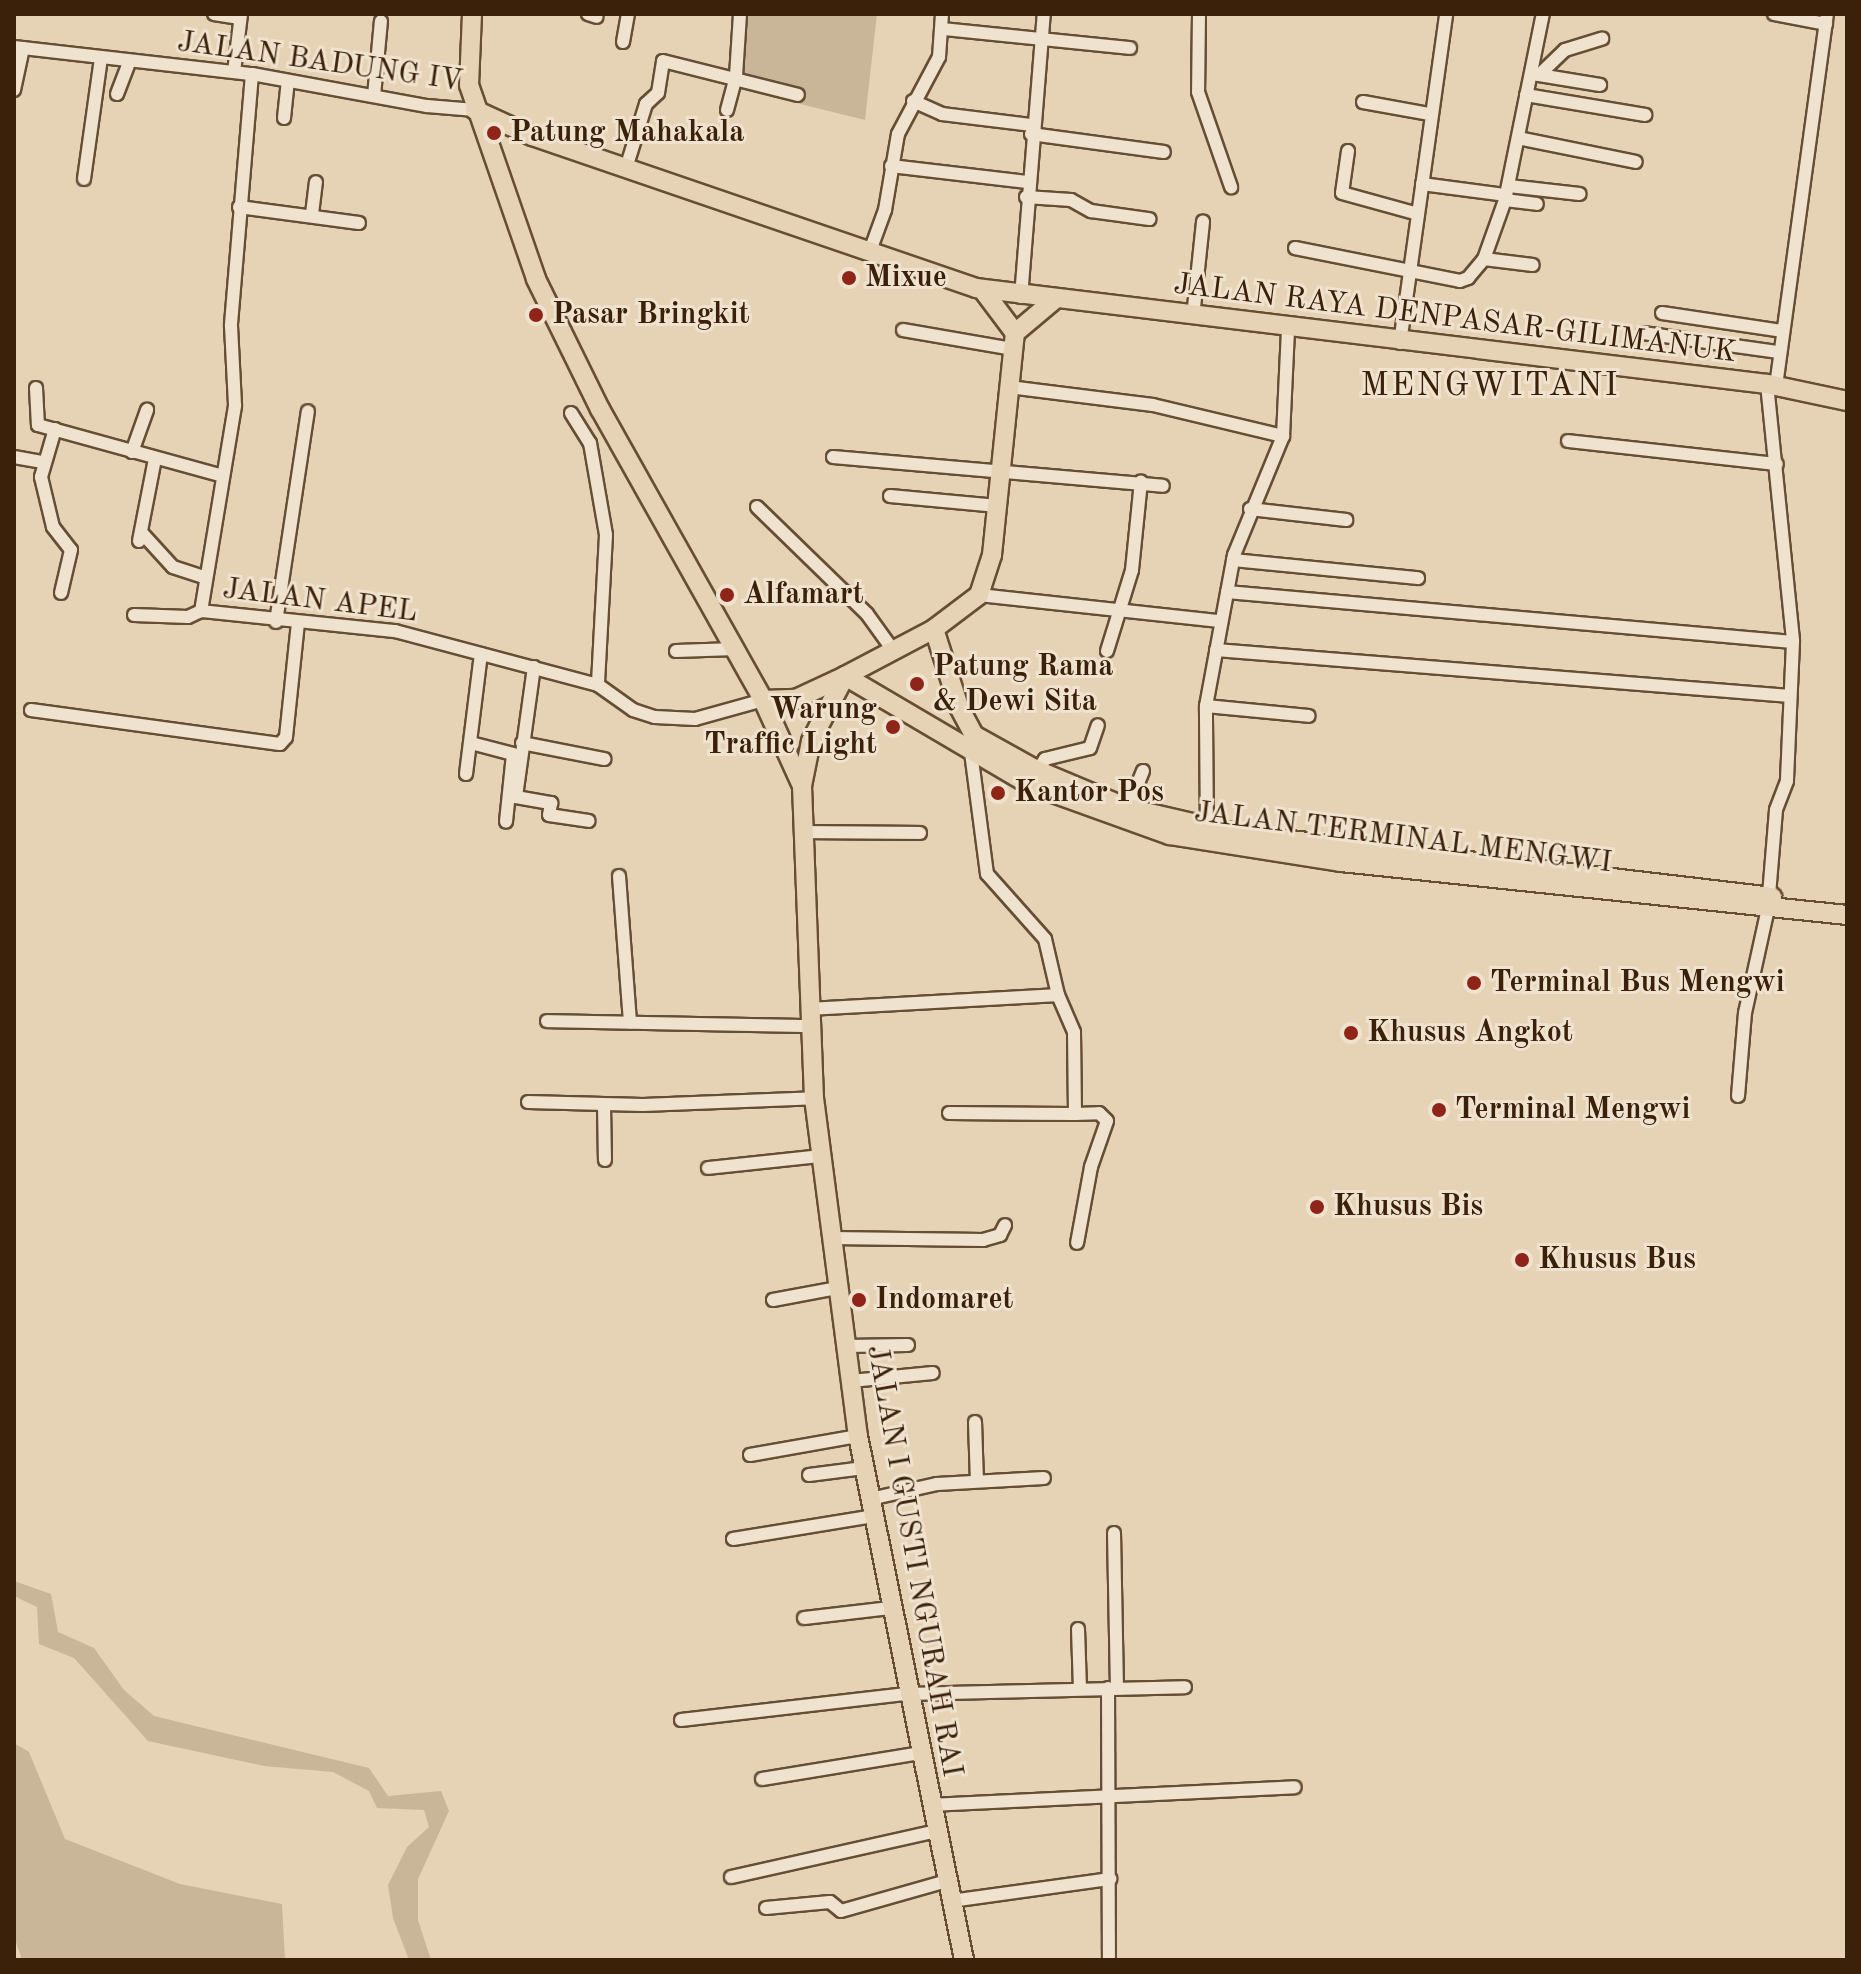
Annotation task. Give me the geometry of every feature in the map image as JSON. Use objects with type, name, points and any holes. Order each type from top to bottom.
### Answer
[{"type":"highway","points":[[472,14],[467,67],[475,110],[550,312],[763,700],[802,786]]},
{"type":"highway","name":"JALAN RAYA DENPASAR-GILIMANUK","points":[[475,110],[532,136],[627,165],[982,289],[1021,297],[1771,385],[1847,401]]},
{"type":"highway","points":[[491,158],[506,138],[532,136]]},
{"type":"highway","points":[[982,289],[1014,341]]},
{"type":"highway","points":[[763,700],[783,703],[845,676],[934,629],[979,595],[989,575],[1002,469],[1005,391],[1014,341],[1054,300]]},
{"type":"highway","name":"JALAN TERMINAL MENGWI","points":[[934,629],[965,724],[992,748],[1033,777],[1206,836]]},
{"type":"highway","points":[[802,786],[811,741],[845,676]]},
{"type":"highway","name":"JALAN TERMINAL MENGWI","points":[[845,676],[971,752],[1146,828],[1769,902],[1847,915]]},
{"type":"highway","name":"JALAN I GUSTI NGURAH RAI","points":[[802,786],[814,1098],[858,1436],[907,1694],[964,1960]]},
{"type":"highway","name":"JALAN TERMINAL MENGWI","points":[[1769,902],[1847,902]]},
{"type":"street","points":[[214,14],[241,16],[234,72]]},
{"type":"street","points":[[623,42],[628,14]]},
{"type":"street","points":[[727,110],[736,76],[740,14]]},
{"type":"street","points":[[870,251],[885,210],[891,166],[913,101],[939,57],[942,14]]},
{"type":"street","points":[[1021,297],[1027,182],[1044,14]]},
{"type":"street","points":[[1199,14],[1198,92],[1231,187]]},
{"type":"street","points":[[1400,343],[1446,14]]},
{"type":"street","points":[[1295,248],[1460,281],[1484,259],[1507,194],[1526,95],[1535,74],[1543,14]]},
{"type":"street","points":[[1738,1096],[1745,1013],[1769,902],[1776,810],[1787,781],[1793,642],[1771,385],[1779,352],[1827,19],[1774,14]]},
{"type":"street","points":[[374,96],[381,21]]},
{"type":"street","points":[[943,29],[1130,48]]},
{"type":"street","points":[[1535,74],[1565,50],[1602,39]]},
{"type":"street","points":[[14,90],[19,47]]},
{"type":"street","name":"JALAN BADUNG IV","points":[[19,47],[252,74],[475,110]]},
{"type":"street","points":[[84,179],[101,58]]},
{"type":"street","points":[[627,165],[646,104],[658,93],[663,61],[736,76],[798,95]]},
{"type":"street","points":[[117,94],[129,62]]},
{"type":"street","name":"JALAN APEL","points":[[252,74],[231,326],[235,406],[204,577],[201,611],[276,622],[395,631],[598,685],[633,710],[655,717],[695,719],[763,700]]},
{"type":"street","points":[[1535,74],[1600,85]]},
{"type":"street","points":[[284,118],[288,81]]},
{"type":"street","points":[[1526,95],[1645,115]]},
{"type":"street","points":[[913,101],[942,114],[1164,152]]},
{"type":"street","points":[[1363,102],[1430,114]]},
{"type":"street","points":[[1518,138],[1636,162]]},
{"type":"street","points":[[1348,151],[1342,193],[1418,214]]},
{"type":"street","points":[[891,166],[1027,182]]},
{"type":"street","points":[[312,214],[316,182]]},
{"type":"street","points":[[1422,184],[1507,194],[1580,194]]},
{"type":"street","points":[[1507,194],[1537,204]]},
{"type":"street","points":[[1026,197],[1071,200],[1091,211],[1149,219]]},
{"type":"street","points":[[239,207],[312,214],[359,223]]},
{"type":"street","points":[[1193,317],[1203,222]]},
{"type":"street","points":[[1484,259],[1533,265]]},
{"type":"street","points":[[1662,313],[1782,331]]},
{"type":"street","points":[[1206,836],[1206,706],[1233,560],[1250,509],[1278,456],[1283,436],[1288,328]]},
{"type":"street","points":[[903,330],[1014,341]]},
{"type":"street","points":[[1643,333],[1779,352]]},
{"type":"street","points":[[36,388],[37,424],[223,476]]},
{"type":"street","points":[[1005,391],[1153,405],[1283,436]]},
{"type":"street","points":[[132,452],[147,410]]},
{"type":"street","points":[[276,622],[308,411]]},
{"type":"street","points":[[571,413],[590,443],[606,535],[598,685]]},
{"type":"street","points":[[60,431],[42,462],[43,497],[53,527],[71,550],[61,593]]},
{"type":"street","points":[[1568,441],[1777,464]]},
{"type":"street","points":[[14,457],[42,462]]},
{"type":"street","points":[[833,457],[1141,481],[1163,486]]},
{"type":"street","points":[[155,459],[140,536],[173,567],[204,577]]},
{"type":"street","points":[[1107,651],[1117,609],[1132,570],[1141,481]]},
{"type":"street","points":[[890,496],[998,506]]},
{"type":"street","points":[[757,507],[867,614],[893,650]]},
{"type":"street","points":[[1250,509],[1346,520]]},
{"type":"street","points":[[1233,560],[1418,578]]},
{"type":"street","points":[[1227,592],[1793,642]]},
{"type":"street","points":[[979,595],[1220,621]]},
{"type":"street","points":[[134,615],[188,617],[201,611]]},
{"type":"street","points":[[31,710],[280,744],[286,737],[298,623]]},
{"type":"street","points":[[676,651],[735,649]]},
{"type":"street","points":[[1216,650],[1790,696]]},
{"type":"street","points":[[466,774],[481,654]]},
{"type":"street","points":[[534,667],[516,797],[551,803],[549,815],[589,821]]},
{"type":"street","points":[[1206,706],[1309,716]]},
{"type":"street","points":[[1033,777],[1045,759],[1084,753],[1098,725]]},
{"type":"street","points":[[471,743],[513,754],[506,822]]},
{"type":"street","points":[[522,743],[604,759]]},
{"type":"street","points":[[971,752],[987,874],[1045,939],[1058,995],[1074,1032],[1075,1114]]},
{"type":"street","points":[[1128,808],[1143,771]]},
{"type":"street","points":[[804,832],[920,833]]},
{"type":"street","points":[[619,876],[630,1023]]},
{"type":"street","points":[[547,1021],[630,1023],[810,1018],[1058,995]]},
{"type":"street","points":[[528,1102],[604,1105],[814,1098]]},
{"type":"street","points":[[604,1105],[605,1160]]},
{"type":"street","points":[[949,1113],[1099,1113],[1107,1121],[1091,1167],[1077,1243]]},
{"type":"street","points":[[708,1168],[820,1156]]},
{"type":"street","points":[[831,1238],[983,1240],[1000,1235],[1005,1225]]},
{"type":"street","points":[[773,1300],[838,1288]]},
{"type":"street","points":[[846,1346],[908,1345]]},
{"type":"street","points":[[851,1381],[933,1373]]},
{"type":"street","points":[[975,1422],[977,1481]]},
{"type":"street","points":[[750,1455],[858,1436]]},
{"type":"street","points":[[809,1475],[864,1468]]},
{"type":"street","points":[[733,1539],[977,1481],[1044,1478]]},
{"type":"street","points":[[1109,1960],[1114,1533]]},
{"type":"street","points":[[804,1618],[890,1608]]},
{"type":"street","points":[[1078,1629],[1080,1688]]},
{"type":"street","points":[[681,1720],[907,1694],[1185,1687]]},
{"type":"street","points":[[762,1779],[920,1753]]},
{"type":"street","points":[[931,1805],[1295,1787]]},
{"type":"street","points":[[731,1877],[936,1831]]},
{"type":"street","points":[[951,1901],[1110,1879]]},
{"type":"street","points":[[766,1908],[830,1902],[841,1911],[947,1881]]},
{"type":"shaded area","points":[[741,14],[877,14],[865,120],[740,89]]},
{"type":"shaded area","points":[[14,1581],[51,1594],[58,1632],[94,1648],[124,1690],[154,1716],[369,1768],[388,1796],[441,1791],[449,1811],[418,1879],[418,1920],[431,1960],[409,1960],[393,1918],[388,1885],[407,1847],[429,1827],[424,1810],[377,1808],[369,1791],[333,1772],[264,1766],[148,1741],[74,1658],[39,1644],[37,1607],[14,1596]]},
{"type":"shaded area","points":[[14,1743],[29,1752],[65,1839],[180,1884],[282,1904],[285,1960],[22,1960],[14,1936]]},
{"type":"place","name":"Patung Mahakala","points":[[494,133]]},
{"type":"place","name":"Mixue","points":[[849,278]]},
{"type":"place","name":"Pasar Bringkit","points":[[536,315]]},
{"type":"place","name":"Alfamart","points":[[727,595]]},
{"type":"place","name":"Patung Rama & Dewi Sita","points":[[917,684]]},
{"type":"place","name":"Warung Traffic Light","points":[[893,727]]},
{"type":"place","name":"Kantor Pos","points":[[998,793]]},
{"type":"place","name":"Terminal Bus Mengwi","points":[[1474,983]]},
{"type":"place","name":"Khusus Angkot","points":[[1351,1033]]},
{"type":"place","name":"Terminal Mengwi","points":[[1439,1110]]},
{"type":"place","name":"Khusus Bis","points":[[1317,1207]]},
{"type":"place","name":"Khusus Bus","points":[[1522,1260]]},
{"type":"place","name":"Indomaret","points":[[859,1300]]},
{"type":"district","name":"MENGWITANI","points":[[1490,387]]}]
